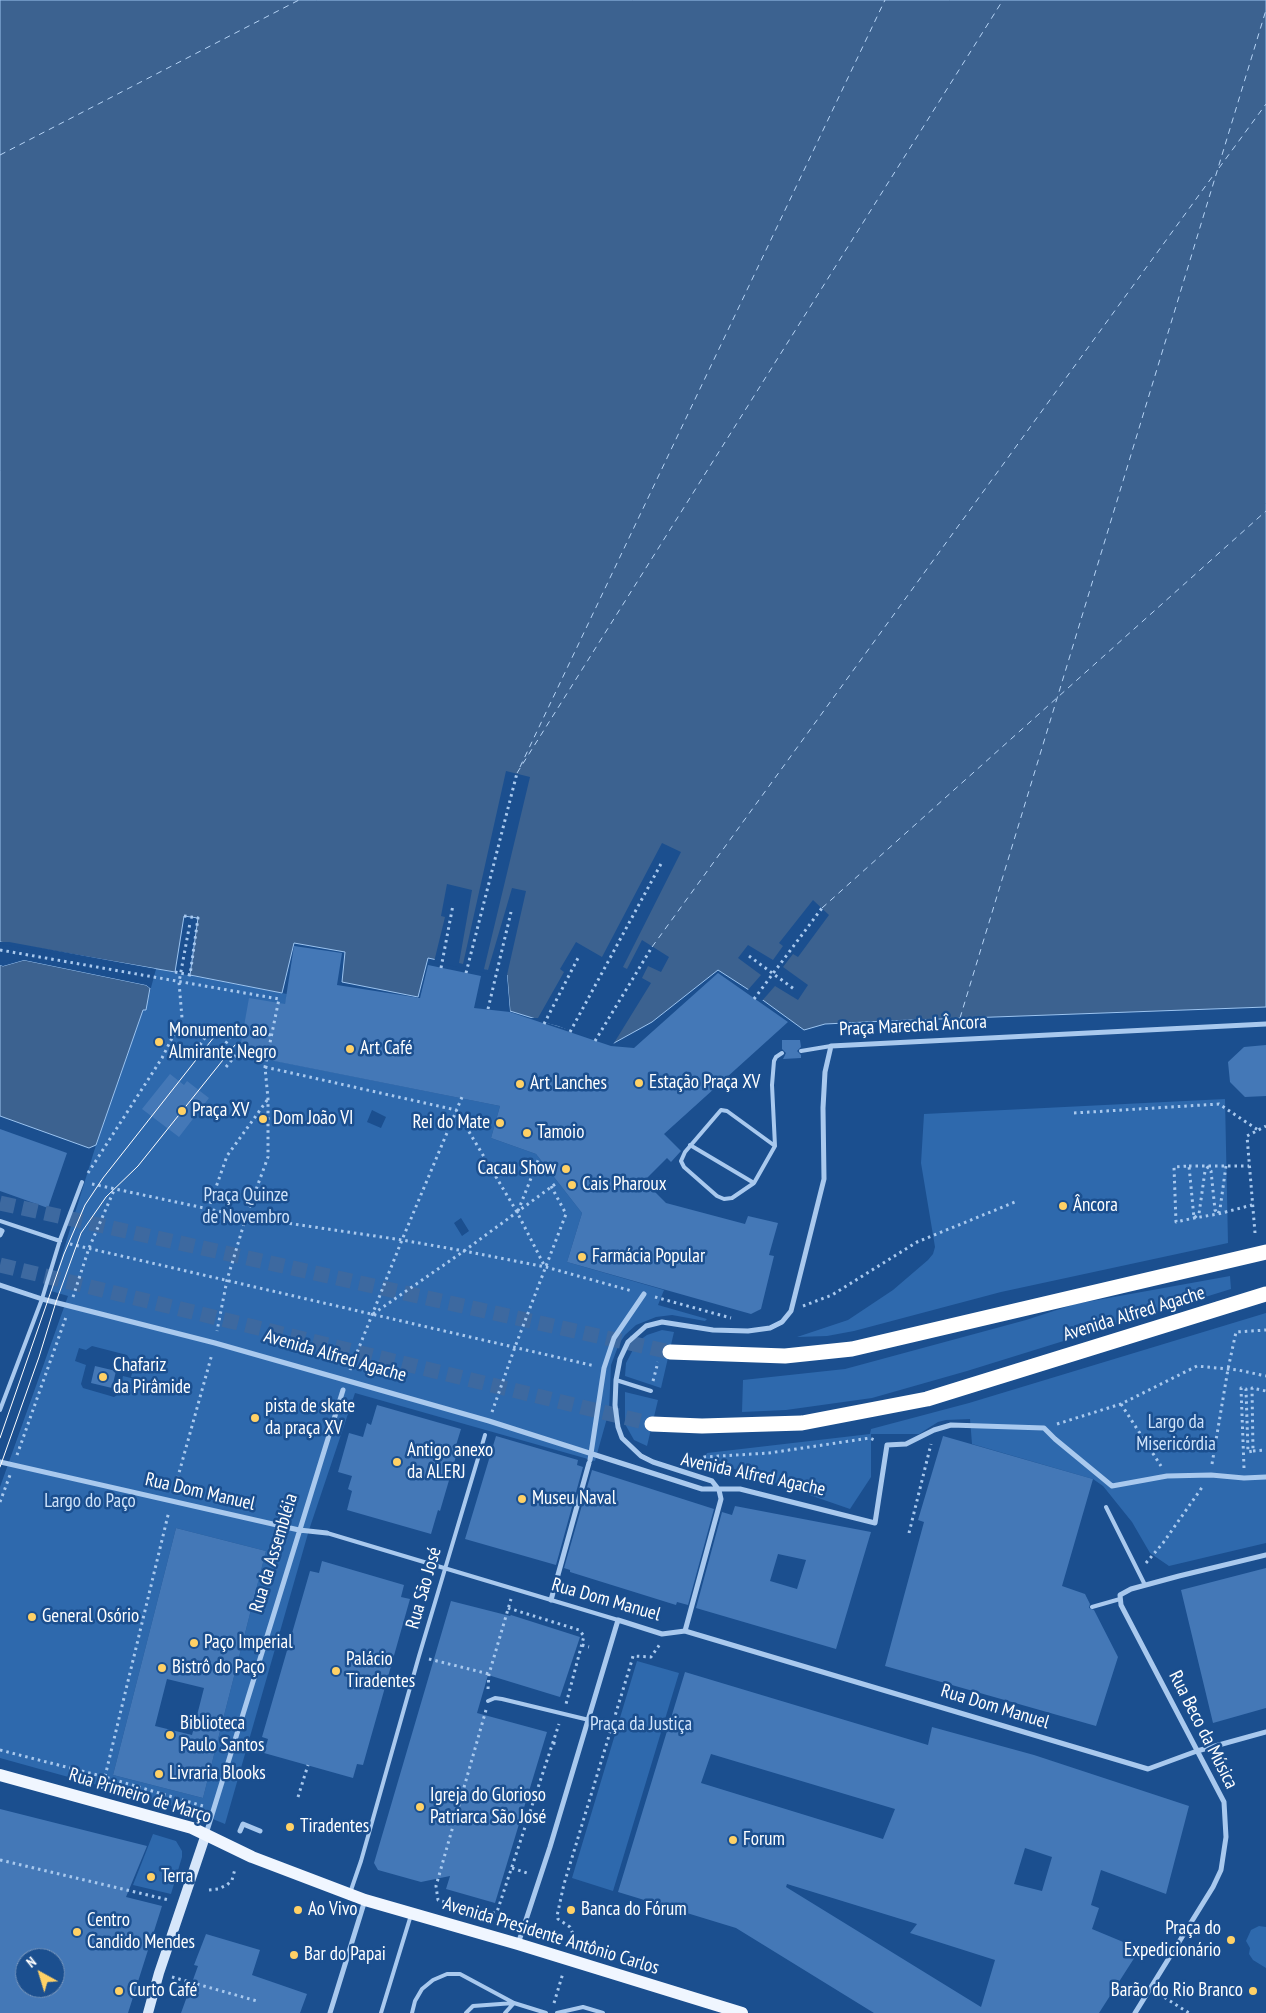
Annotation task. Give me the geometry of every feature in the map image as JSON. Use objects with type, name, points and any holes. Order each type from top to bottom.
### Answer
[{"type":"highway","name":"Avenida Alfred Agache","points":[[670,1352],[784,1356],[852,1349],[1266,1252]]},
{"type":"highway","name":"Avenida Alfred Agache","points":[[652,1424],[702,1426],[802,1423],[927,1398],[1266,1294]]},
{"type":"main road","name":"Rua Primeiro de Março","points":[[0,1776],[192,1828],[252,1857],[350,1895]]},
{"type":"main road","name":"Avenida Presidente Antônio Carlos","points":[[350,1895],[568,1959],[742,2013]]},
{"type":"street","name":"Praça Marechal Âncora","points":[[791,1311],[824,1179],[823,1108],[825,1072],[831,1046],[1266,1024]]},
{"type":"street","points":[[0,1230],[2,1231],[0,1235]]},
{"type":"street","name":"Avenida Alfred Agache","points":[[0,1285],[42,1299],[215,1343],[489,1421],[702,1489],[740,1489],[874,1523],[887,1445]]},
{"type":"street","points":[[551,1600],[592,1453],[596,1413],[604,1368],[614,1338],[644,1294]]},
{"type":"street","points":[[685,1631],[721,1499],[719,1490],[712,1481],[641,1456],[622,1438],[618,1427],[615,1405],[616,1380],[620,1359],[628,1342],[646,1326],[662,1322],[713,1330],[748,1331],[770,1328],[782,1322],[791,1311]]},
{"type":"street","name":"Rua da Assembléia","points":[[148,2013],[159,1973],[206,1834],[346,1380]]},
{"type":"street","points":[[887,1445],[906,1444],[934,1430],[951,1425],[1044,1428],[1112,1486],[1167,1476],[1211,1475],[1244,1478],[1266,1476]]},
{"type":"street","name":"Rua Dom Manuel","points":[[0,1462],[300,1530],[327,1533]]},
{"type":"street","points":[[1120,1597],[1131,1589],[1266,1555]]},
{"type":"street","name":"Rua Beco da Música","points":[[1120,1597],[1120,1605],[1224,1802],[1226,1837],[1220,1870],[1213,1887],[1135,2013]]},
{"type":"street","points":[[518,1944],[550,1848],[618,1620]]},
{"type":"street","name":"Rua Dom Manuel","points":[[618,1620],[662,1634],[685,1631],[1148,1769],[1197,1751],[1266,1732]]},
{"type":"street","points":[[240,1831],[243,1824],[260,1830]]},
{"type":"street","points":[[330,2013],[365,1900]]},
{"type":"lane","points":[[801,1051],[831,1046]]},
{"type":"lane","points":[[775,1146],[727,1111],[721,1110],[684,1152],[681,1161],[684,1168],[717,1196],[724,1199],[732,1198],[754,1183],[775,1146],[772,1085],[774,1061],[782,1053]]},
{"type":"lane","points":[[690,1145],[754,1183]]},
{"type":"lane","points":[[0,1410],[42,1299],[60,1241],[82,1182]]},
{"type":"lane","points":[[0,1221],[60,1241]]},
{"type":"lane","points":[[616,1380],[651,1391]]},
{"type":"lane","name":"Rua São José","points":[[350,1895],[485,1435]]},
{"type":"lane","points":[[1106,1507],[1145,1585]]},
{"type":"lane","name":"Rua Dom Manuel","points":[[327,1533],[618,1620]]},
{"type":"lane","points":[[1092,1607],[1120,1597]]},
{"type":"lane","points":[[488,1701],[494,1698],[502,1699],[589,1720]]},
{"type":"lane","points":[[381,2013],[411,1914]]},
{"type":"lane","points":[[412,2013],[415,2001],[422,1989],[433,1980],[447,1974],[460,1974],[514,2003],[546,2013]]},
{"type":"lane","points":[[466,2013],[473,2006],[514,2003]]},
{"type":"lane","points":[[505,2013],[514,2003]]},
{"type":"lane","points":[[557,2013],[583,2007],[603,2013]]},
{"type":"path","points":[[466,973],[517,774]]},
{"type":"path","points":[[570,1032],[662,862]]},
{"type":"path","points":[[441,968],[452,905]]},
{"type":"path","points":[[754,999],[822,908]]},
{"type":"path","points":[[488,1010],[511,912]]},
{"type":"path","points":[[175,972],[190,975],[198,918],[184,916]]},
{"type":"path","points":[[190,923],[179,982],[182,1018],[174,1037],[82,1182],[246,1217],[402,1240],[546,1267],[737,1319]]},
{"type":"path","points":[[595,1041],[652,947]]},
{"type":"path","points":[[0,950],[279,999],[265,1068],[268,1099],[268,1157],[226,1280],[215,1343],[171,1501],[99,1802]]},
{"type":"path","points":[[749,956],[794,989]]},
{"type":"path","points":[[544,1024],[578,958]]},
{"type":"path","points":[[960,1018],[960,1025]]},
{"type":"path","points":[[200,1045],[212,1027],[243,1032]]},
{"type":"path","points":[[214,1058],[235,1031]]},
{"type":"path","points":[[255,1033],[271,1035]]},
{"type":"path","points":[[226,1068],[240,1050]]},
{"type":"path","points":[[265,1068],[456,1110],[517,1212],[546,1267]]},
{"type":"path","points":[[346,1380],[462,1097]]},
{"type":"path","points":[[208,1210],[227,1156],[268,1099]]},
{"type":"path","points":[[1074,1113],[1219,1104],[1258,1130]]},
{"type":"path","points":[[1255,1233],[1247,1136],[1266,1126]]},
{"type":"path","points":[[517,1212],[539,1158]]},
{"type":"path","points":[[1189,1166],[1194,1218]]},
{"type":"path","points":[[1208,1166],[1211,1171],[1215,1210],[1218,1214]]},
{"type":"path","points":[[1194,1218],[1199,1214],[1205,1171],[1208,1166]]},
{"type":"path","points":[[1218,1214],[1226,1166]]},
{"type":"path","points":[[1249,1166],[1174,1167],[1176,1222],[1252,1205]]},
{"type":"path","points":[[373,1314],[464,1251],[558,1182]]},
{"type":"path","points":[[489,1421],[566,1214],[551,1186]]},
{"type":"path","points":[[0,1502],[68,1305],[89,1248],[115,1188]]},
{"type":"path","points":[[791,1311],[832,1295],[917,1242],[1015,1202]]},
{"type":"path","points":[[60,1241],[604,1368]]},
{"type":"path","points":[[1139,1572],[1163,1543],[1211,1475],[1228,1369],[1236,1332],[1266,1330]]},
{"type":"path","points":[[1044,1428],[1121,1404],[1197,1366],[1238,1370],[1266,1376]]},
{"type":"path","points":[[1244,1478],[1241,1388],[1246,1388],[1248,1452],[1266,1450]]},
{"type":"path","points":[[1253,1451],[1252,1388],[1266,1391]]},
{"type":"path","points":[[1121,1404],[1167,1476]]},
{"type":"path","points":[[909,1533],[934,1430]]},
{"type":"path","points":[[681,1470],[704,1457],[769,1453],[870,1438],[887,1445]]},
{"type":"path","points":[[508,1608],[578,1630],[584,1636],[563,1713],[498,1912],[495,1914],[438,1900],[436,1886],[488,1701],[489,1674],[508,1608],[514,1589]]},
{"type":"path","points":[[552,2006],[568,1959],[573,1934],[570,1927],[556,1916],[632,1660],[634,1656],[651,1657],[666,1633]]},
{"type":"path","points":[[582,1645],[589,1647]]},
{"type":"path","points":[[419,1656],[489,1674]]},
{"type":"path","points":[[553,1743],[559,1744]]},
{"type":"path","points":[[0,1750],[105,1777],[213,1810]]},
{"type":"path","points":[[5,1759],[8,1752]]},
{"type":"path","points":[[298,1797],[308,1765]]},
{"type":"path","points":[[0,1860],[170,1899],[167,1909]]},
{"type":"path","points":[[512,1868],[530,1874]]},
{"type":"path","points":[[209,1890],[227,1885],[232,1880],[235,1869]]},
{"type":"path","points":[[159,1973],[257,2001]]},
{"type":"path","points":[[1150,1988],[1187,2013]]},
{"type":"green space","name":"Praça Quinze de Novembro","points":[[156,969],[287,994],[276,1061],[500,1106],[491,1138],[536,1154],[582,1213],[567,1262],[664,1290],[658,1305],[707,1319],[705,1321],[672,1315],[656,1317],[636,1325],[625,1335],[619,1344],[611,1365],[609,1411],[595,1461],[355,1393],[309,1530],[225,1824],[198,1813],[0,1758],[0,1487],[68,1296],[51,1291],[96,1145],[143,1010],[145,1010]],"holes":[[[372,1110],[386,1117],[381,1128],[367,1122]],[[461,1218],[469,1231],[462,1236],[454,1223]],[[92,1346],[127,1355],[131,1361],[135,1362],[131,1377],[190,1393],[123,1376],[117,1395],[114,1397],[83,1388],[81,1384],[86,1365],[75,1361],[79,1348],[86,1350]],[[176,1528],[266,1551],[203,1798],[113,1775]]]},
{"type":"green space","points":[[1225,1099],[1228,1243],[1001,1292],[854,1331],[827,1336],[797,1337],[848,1320],[893,1290],[933,1254],[935,1247],[921,1163],[924,1114]]},
{"type":"green space","points":[[1230,1276],[1231,1289],[967,1371],[872,1398],[786,1410],[742,1412],[743,1380],[845,1369],[1026,1320],[1075,1304]]},
{"type":"green space","name":"Largo da Misericórdia","points":[[1266,1313],[1266,1543],[1169,1566],[1150,1553],[1132,1522],[1103,1486],[1093,1479],[972,1444],[970,1419],[938,1422],[919,1434],[871,1434],[871,1477],[850,1509],[723,1465],[708,1469],[702,1463],[707,1453],[870,1434],[871,1429],[969,1403]]},
{"type":"green space","points":[[662,1330],[674,1332],[661,1388],[625,1376],[626,1363],[637,1342],[647,1335]]},
{"type":"green space","points":[[625,1392],[658,1400],[647,1446],[634,1440],[625,1424]]},
{"type":"green space","name":"Praça da Justiça","points":[[637,1661],[679,1673],[613,1891],[572,1878]]},
{"type":"green space","points":[[153,1834],[176,1841],[182,1851],[171,1894],[133,1885]]},
{"type":"green space","points":[[1259,1926],[1266,1927],[1266,1968],[1253,1960],[1249,1954],[1250,1948],[1246,1941],[1251,1930]]},
{"type":"shaded area","points":[[0,0],[1266,0],[1266,1007],[825,1024],[804,1030],[718,970],[652,1022],[614,1043],[510,1011],[507,975],[428,958],[418,997],[342,982],[345,952],[294,943],[282,993],[190,975],[198,918],[184,916],[175,972],[0,942]]},
{"type":"shaded area","points":[[24,960],[146,985],[150,988],[146,1010],[143,1010],[96,1145],[89,1148],[0,1116],[0,965],[3,966]]},
{"type":"pier","points":[[506,771],[530,777],[484,969],[488,970],[512,888],[526,891],[507,975],[510,1012],[508,1011],[505,977],[434,962],[445,917],[441,916],[447,884],[472,890],[459,963],[463,964]]},
{"type":"pier","points":[[662,843],[681,852],[623,967],[627,969],[642,940],[669,957],[661,972],[648,966],[642,978],[651,983],[614,1043],[612,1045],[599,1042],[558,1026],[526,1018],[538,1018],[564,972],[560,969],[576,942],[602,957]]},
{"type":"pier","points":[[813,900],[829,915],[798,957],[793,954],[783,967],[808,985],[798,1000],[775,986],[761,1002],[747,991],[761,975],[738,958],[748,945],[773,960],[783,946],[779,943]]},
{"type":"pier","points":[[0,942],[9,942],[156,969],[155,971],[0,944]]},
{"type":"pier","points":[[24,958],[147,982],[151,986],[150,988],[146,985],[24,960],[3,966],[0,965],[0,962]]},
{"type":"building","name":"Estação Praça XV","points":[[294,946],[342,953],[337,985],[420,998],[428,965],[481,976],[474,1008],[510,1012],[611,1046],[634,1048],[718,973],[788,1022],[664,1134],[681,1151],[671,1162],[667,1158],[644,1181],[666,1203],[745,1224],[748,1216],[778,1223],[769,1255],[774,1256],[761,1309],[751,1314],[567,1262],[582,1213],[536,1154],[491,1138],[500,1106],[239,1054],[249,998],[285,1004]]},
{"type":"building","points":[[782,1040],[800,1040],[801,1047],[797,1051],[801,1058],[783,1059],[786,1053],[782,1049]]},
{"type":"building","points":[[1266,1045],[1266,1096],[1245,1097],[1230,1082],[1228,1062],[1244,1047]]},
{"type":"building","points":[[170,1074],[184,1085],[187,1081],[209,1098],[179,1137],[142,1109]]},
{"type":"building","points":[[0,1129],[67,1153],[48,1208],[0,1191]]},
{"type":"building","name":"Chafariz da Pirâmide","points":[[95,1366],[116,1371],[112,1388],[91,1383]]},
{"type":"building","name":"Antigo anexo da ALERJ","points":[[377,1405],[461,1429],[454,1452],[457,1453],[440,1511],[438,1510],[431,1534],[347,1510],[352,1491],[348,1489],[352,1476],[338,1472],[349,1433],[363,1437],[367,1423],[371,1425]]},
{"type":"building","name":"Museu Naval","points":[[496,1436],[578,1460],[577,1465],[583,1467],[556,1565],[465,1539]]},
{"type":"building","points":[[943,1436],[1093,1479],[1062,1586],[1085,1594],[1090,1604],[1089,1608],[1094,1610],[1118,1657],[1096,1726],[885,1666],[924,1522],[918,1520]]},
{"type":"building","points":[[592,1470],[714,1509],[688,1605],[677,1602],[676,1605],[570,1572],[570,1570],[564,1568]]},
{"type":"building","points":[[735,1506],[871,1532],[836,1649],[696,1608],[722,1512],[732,1515]],"holes":[[[778,1554],[806,1560],[797,1589],[770,1581]]]},
{"type":"building","name":"Paço Imperial","points":[[176,1528],[266,1551],[203,1798],[113,1775]],"holes":[[[167,1679],[204,1688],[192,1735],[155,1726]]]},
{"type":"building","name":"Palácio Tiradentes","points":[[322,1561],[404,1585],[401,1597],[410,1599],[363,1765],[357,1764],[353,1778],[264,1753],[268,1739],[262,1737],[310,1571],[319,1573]]},
{"type":"building","points":[[1266,1568],[1266,1708],[1213,1723],[1181,1590]]},
{"type":"building","points":[[451,1601],[511,1615],[580,1637],[560,1697],[488,1675],[477,1713],[547,1732],[495,1903],[446,1889],[450,1876],[421,1882],[378,1870],[374,1863]]},
{"type":"building","points":[[685,1672],[928,1745],[932,1727],[1034,1755],[1189,1806],[1166,1894],[1101,1870],[1091,1905],[1099,1908],[1092,1929],[1140,1949],[1099,2013],[874,2013],[736,1928],[618,1892]],"holes":[[[711,1754],[895,1809],[883,1839],[701,1783]],[[1025,1848],[1052,1857],[1042,1891],[1014,1884]],[[787,1884],[917,1924],[910,1933],[995,1960],[981,2007],[786,1887]]]},
{"type":"building","name":"Centro Candido Mendes","points":[[0,1809],[147,1846],[126,1897],[162,1906],[128,2013],[0,2013]]},
{"type":"building","points":[[206,1934],[260,1950],[252,1975],[307,1994],[300,2013],[181,2013],[198,1966],[194,1965]]},
{"type":"ferry route","points":[[0,155],[299,0]]},
{"type":"ferry route","points":[[520,767],[885,0]]},
{"type":"ferry route","points":[[517,773],[1003,0]]},
{"type":"ferry route","points":[[960,1018],[1266,10]]},
{"type":"ferry route","points":[[1219,168],[1266,104]]},
{"type":"ferry route","points":[[652,947],[1215,173]]},
{"type":"ferry route","points":[[822,908],[1266,511]]},
{"type":"tunnel","points":[[0,1203],[670,1352]]},
{"type":"tunnel","points":[[0,1265],[652,1424]]},
{"type":"tram line","points":[[0,1438],[64,1254],[85,1205],[103,1178],[218,1032]]},
{"type":"tram line","points":[[0,1467],[81,1233],[106,1197],[138,1166],[235,1045]]},
{"type":"place","name":"Monumento ao Almirante Negro","points":[[159,1042]]},
{"type":"place","name":"Art Café","points":[[350,1049]]},
{"type":"place","name":"Estação Praça XV","points":[[639,1083]]},
{"type":"place","name":"Art Lanches","points":[[520,1084]]},
{"type":"place","name":"Praça XV","points":[[182,1111]]},
{"type":"place","name":"Dom João VI","points":[[263,1119]]},
{"type":"place","name":"Rei do Mate","points":[[500,1123]]},
{"type":"place","name":"Tamoio","points":[[527,1133]]},
{"type":"place","name":"Cacau Show","points":[[566,1169]]},
{"type":"place","name":"Cais Pharoux","points":[[572,1185]]},
{"type":"place","name":"Âncora","points":[[1063,1206]]},
{"type":"place","name":"Farmácia Popular","points":[[582,1257]]},
{"type":"place","name":"Chafariz da Pirâmide","points":[[103,1377]]},
{"type":"place","name":"pista de skate da praça XV","points":[[255,1418]]},
{"type":"place","name":"Antigo anexo da ALERJ","points":[[397,1462]]},
{"type":"place","name":"Museu Naval","points":[[522,1499]]},
{"type":"place","name":"General Osório","points":[[32,1617]]},
{"type":"place","name":"Paço Imperial","points":[[194,1643]]},
{"type":"place","name":"Bistrô do Paço","points":[[162,1668]]},
{"type":"place","name":"Palácio Tiradentes","points":[[336,1671]]},
{"type":"place","name":"Biblioteca Paulo Santos","points":[[170,1735]]},
{"type":"place","name":"Livraria Blooks","points":[[159,1774]]},
{"type":"place","name":"Igreja do Glorioso Patriarca São José","points":[[420,1807]]},
{"type":"place","name":"Tiradentes","points":[[290,1827]]},
{"type":"place","name":"Forum","points":[[733,1840]]},
{"type":"place","name":"Terra","points":[[151,1877]]},
{"type":"place","name":"Ao Vivo","points":[[298,1910]]},
{"type":"place","name":"Banca do Fórum","points":[[571,1910]]},
{"type":"place","name":"Centro Candido Mendes","points":[[77,1932]]},
{"type":"place","name":"Praça do Expedicionário","points":[[1231,1940]]},
{"type":"place","name":"Bar do Papai","points":[[294,1955]]},
{"type":"place","name":"Curto Café","points":[[119,1991]]},
{"type":"place","name":"Barão do Rio Branco","points":[[1253,1991]]},
{"type":"park label","name":"Largo do Paço","points":[[90,1502]]}]
